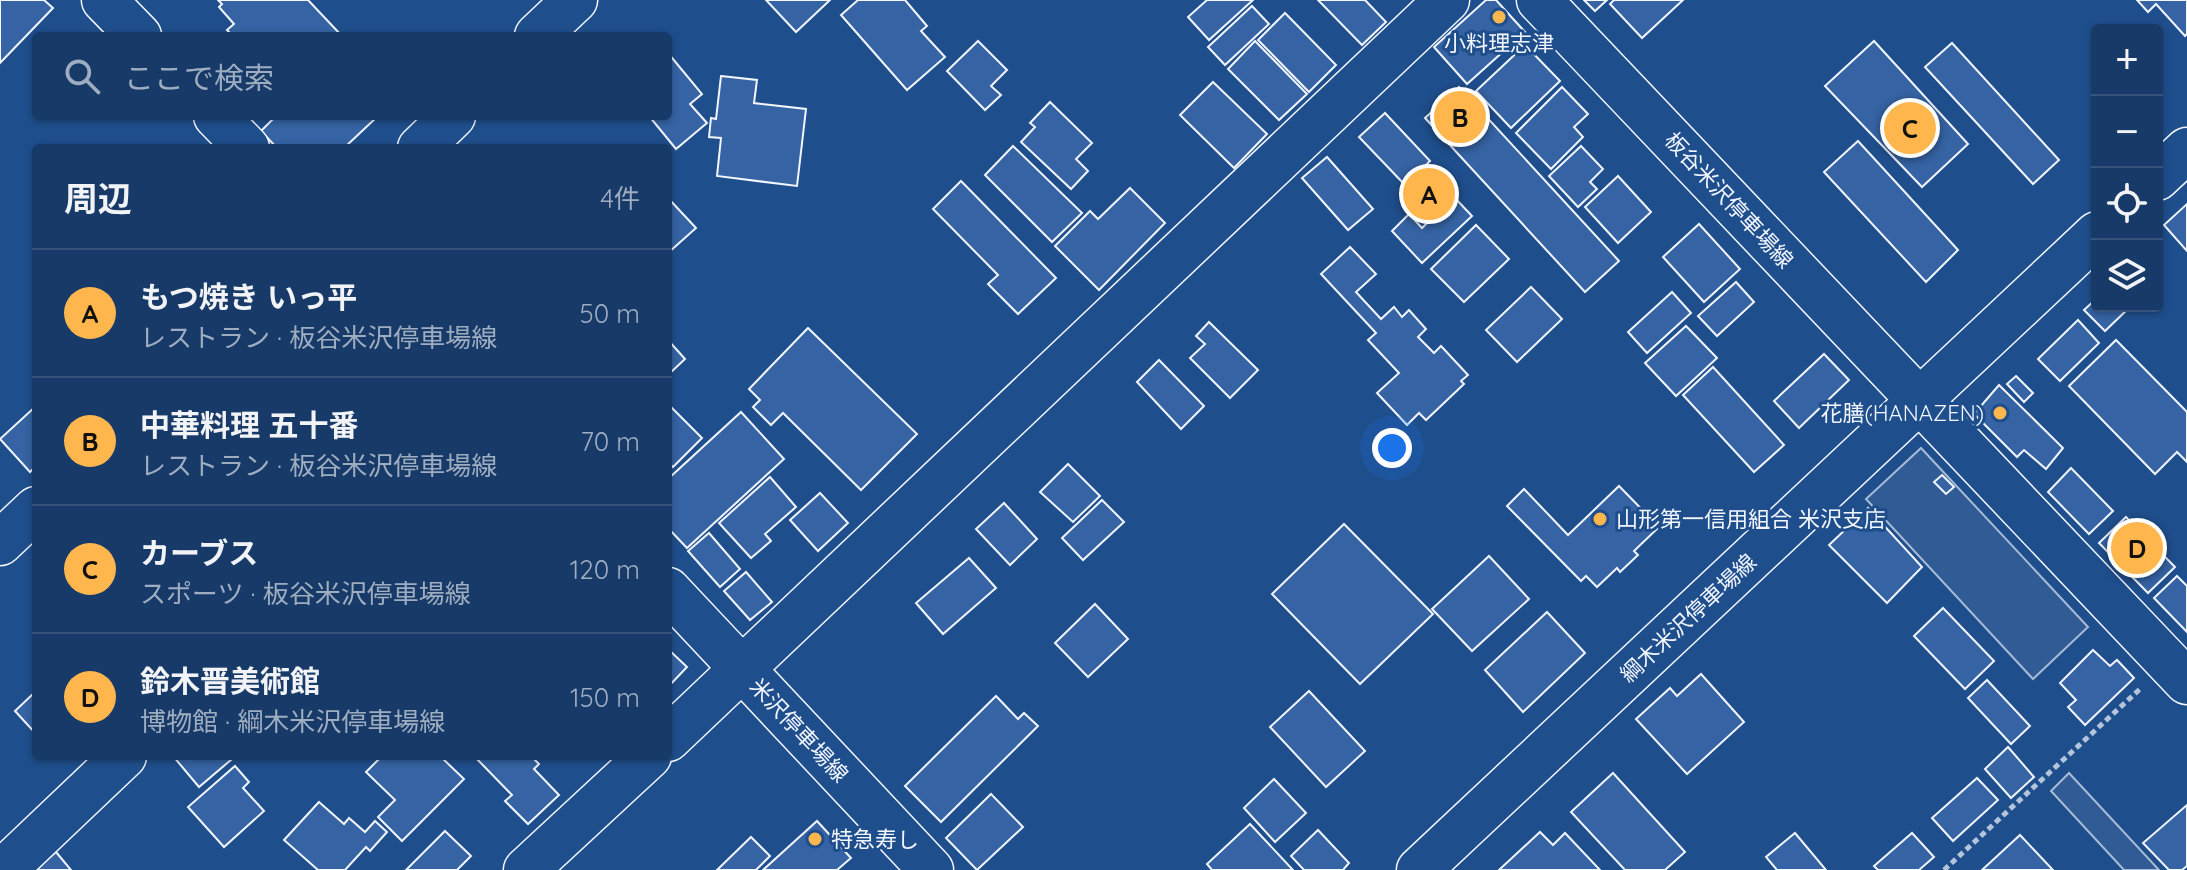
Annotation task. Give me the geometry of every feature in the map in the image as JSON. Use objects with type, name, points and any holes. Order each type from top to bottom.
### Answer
[{"type":"main road","points":[[104,0],[135,32]]},
{"type":"main road","points":[[541,32],[575,0]]},
{"type":"main road","points":[[672,735],[1447,0]]},
{"type":"main road","name":"板谷米沢停車場線","points":[[1539,0],[1919,401]]},
{"type":"main road","points":[[220,120],[243,144]]},
{"type":"main road","points":[[424,144],[449,120]]},
{"type":"main road","points":[[2163,172],[2187,150]]},
{"type":"main road","name":"綱木米沢停車場線","points":[[1419,870],[2091,240]]},
{"type":"main road","points":[[1919,401],[2178,672]]},
{"type":"main road","points":[[0,543],[32,513]]},
{"type":"main road","name":"米沢停車場線","points":[[672,594],[931,870]]},
{"type":"main road","points":[[4,870],[120,760]]},
{"type":"main road","points":[[526,870],[645,760]]},
{"type":"path","points":[[1944,870],[2178,672]]},
{"type":"shaded area","points":[[1921,448],[2088,627],[2033,679],[1866,499]]},
{"type":"shaded area","points":[[2069,773],[2159,870],[2124,870],[2051,791]]},
{"type":"building","points":[[0,0],[44,0],[53,8],[0,63]]},
{"type":"building","points":[[218,0],[308,0],[338,32],[229,32],[227,30],[234,24],[219,7],[222,4]]},
{"type":"building","points":[[766,0],[830,0],[796,32]]},
{"type":"building","points":[[858,0],[905,0],[927,26],[921,31],[945,57],[907,90],[841,15]]},
{"type":"building","points":[[1207,0],[1253,0],[1209,40],[1188,17]]},
{"type":"building","points":[[1318,0],[1365,0],[1386,22],[1362,45]]},
{"type":"building","points":[[1486,0],[1496,0],[1525,32],[1467,84],[1434,47]]},
{"type":"building","points":[[1584,0],[1607,0],[1595,11]]},
{"type":"building","points":[[1614,0],[1683,0],[1642,38],[1610,4]]},
{"type":"building","points":[[2137,0],[2187,0],[2187,34],[2185,36],[2156,4],[2148,12]]},
{"type":"building","points":[[1252,6],[1269,24],[1225,65],[1208,47]]},
{"type":"building","points":[[1285,13],[1336,65],[1309,92],[1258,40]]},
{"type":"building","points":[[978,41],[1007,70],[991,86],[1001,95],[985,110],[947,71]]},
{"type":"building","points":[[1255,41],[1307,94],[1279,120],[1228,69]]},
{"type":"building","points":[[1874,41],[1968,144],[1922,187],[1825,86]]},
{"type":"building","points":[[1952,43],[2059,160],[2033,184],[1925,67]]},
{"type":"building","points":[[1525,45],[1560,81],[1511,128],[1476,91]]},
{"type":"building","points":[[672,58],[702,94],[690,104],[707,123],[676,149],[652,120],[672,120]]},
{"type":"building","points":[[721,76],[757,80],[754,103],[806,109],[797,186],[717,176],[721,138],[709,137],[711,118],[716,119]]},
{"type":"building","points":[[1213,82],[1267,134],[1234,168],[1180,115]]},
{"type":"building","points":[[1459,87],[1619,261],[1585,292],[1425,118]]},
{"type":"building","points":[[1562,87],[1588,114],[1574,127],[1583,137],[1551,169],[1516,133]]},
{"type":"building","points":[[1050,102],[1092,143],[1076,159],[1088,171],[1071,189],[1021,142],[1035,127],[1030,123]]},
{"type":"building","points":[[1385,113],[1430,161],[1405,185],[1359,137]]},
{"type":"building","points":[[272,120],[374,120],[348,144],[273,144],[261,131]]},
{"type":"building","points":[[1858,141],[1958,250],[1926,282],[1824,172]]},
{"type":"building","points":[[1013,146],[1082,213],[1052,242],[985,175]]},
{"type":"building","points":[[1581,146],[1603,169],[1590,182],[1597,189],[1578,207],[1549,176]]},
{"type":"building","points":[[1327,157],[1373,209],[1348,230],[1302,178]]},
{"type":"building","points":[[1618,176],[1651,212],[1618,243],[1585,207]]},
{"type":"building","points":[[961,181],[1056,278],[1018,314],[988,284],[998,275],[933,209]]},
{"type":"building","points":[[1130,188],[1165,223],[1099,290],[1055,246],[1090,211],[1098,219]]},
{"type":"building","points":[[1454,197],[1472,216],[1422,263],[1392,231],[1409,214],[1422,228]]},
{"type":"building","points":[[672,202],[696,228],[672,249]]},
{"type":"building","points":[[2187,204],[2187,251],[2164,225]]},
{"type":"building","points":[[1699,224],[1740,269],[1704,302],[1663,257]]},
{"type":"building","points":[[1476,225],[1509,259],[1464,302],[1431,269]]},
{"type":"building","points":[[1350,247],[1376,274],[1356,292],[1381,319],[1394,307],[1402,317],[1409,310],[1426,329],[1418,337],[1434,353],[1441,346],[1468,375],[1461,381],[1464,384],[1426,420],[1419,413],[1407,425],[1377,393],[1399,373],[1368,340],[1376,333],[1321,274]]},
{"type":"building","points":[[1736,282],[1754,302],[1717,336],[1698,316]]},
{"type":"building","points":[[1531,287],[1562,319],[1517,362],[1486,330]]},
{"type":"building","points":[[1672,292],[1691,313],[1647,353],[1628,332]]},
{"type":"building","points":[[2091,304],[2091,312],[2125,312],[2105,331],[2084,310]]},
{"type":"building","points":[[2078,320],[2099,343],[2060,381],[2038,359]]},
{"type":"building","points":[[1209,322],[1258,370],[1230,398],[1190,358],[1205,344],[1196,336]]},
{"type":"building","points":[[1686,326],[1717,358],[1676,396],[1645,363]]},
{"type":"building","points":[[808,328],[917,434],[861,490],[783,413],[771,425],[753,407],[760,400],[749,389]]},
{"type":"building","points":[[2116,340],[2187,412],[2187,462],[2177,452],[2155,474],[2069,386]]},
{"type":"building","points":[[672,344],[685,359],[672,371]]},
{"type":"building","points":[[1824,354],[1849,380],[1799,428],[1774,401]]},
{"type":"building","points":[[1159,360],[1204,406],[1181,429],[1137,382]]},
{"type":"building","points":[[1713,367],[1784,445],[1754,472],[1683,395]]},
{"type":"building","points":[[2016,376],[2033,393],[2024,402],[2007,384]]},
{"type":"building","points":[[1999,385],[2063,448],[2046,469],[2024,450],[2017,457],[1974,414]]},
{"type":"building","points":[[672,408],[702,438],[672,466]]},
{"type":"building","points":[[32,410],[30,472],[0,439]]},
{"type":"building","points":[[741,412],[784,459],[687,548],[672,532],[672,475]]},
{"type":"building","points":[[1068,464],[1100,496],[1073,522],[1040,492]]},
{"type":"building","points":[[2071,468],[2113,511],[2089,534],[2048,492]]},
{"type":"building","points":[[1942,475],[1954,487],[1946,494],[1934,482]]},
{"type":"building","points":[[770,477],[796,507],[765,534],[771,541],[751,558],[719,523]]},
{"type":"building","points":[[1619,486],[1659,527],[1634,551],[1638,555],[1620,572],[1617,568],[1597,587],[1586,576],[1581,581],[1507,506],[1524,489],[1568,535]]},
{"type":"building","points":[[820,493],[848,523],[818,551],[790,520]]},
{"type":"building","points":[[1102,500],[1124,522],[1083,560],[1062,538]]},
{"type":"building","points":[[1004,503],[1037,539],[1010,565],[976,529]]},
{"type":"building","points":[[1868,508],[1922,567],[1887,603],[1829,545]]},
{"type":"building","points":[[2126,517],[2175,567],[2148,593],[2099,543]]},
{"type":"building","points":[[1344,524],[1433,614],[1360,684],[1272,594]]},
{"type":"building","points":[[709,533],[740,569],[720,587],[688,551]]},
{"type":"building","points":[[1489,556],[1529,599],[1472,651],[1432,609]]},
{"type":"building","points":[[969,558],[996,588],[943,634],[916,603]]},
{"type":"building","points":[[746,572],[772,602],[750,620],[724,591]]},
{"type":"building","points":[[2177,576],[2187,586],[2187,632],[2154,598]]},
{"type":"building","points":[[1095,604],[1128,639],[1088,677],[1055,643]]},
{"type":"building","points":[[1943,608],[1994,661],[1965,689],[1914,636]]},
{"type":"building","points":[[1547,612],[1585,653],[1523,712],[1485,670]]},
{"type":"building","points":[[2093,650],[2110,666],[2117,660],[2134,678],[2085,725],[2068,707],[2076,700],[2060,683]]},
{"type":"building","points":[[672,653],[687,667],[672,683]]},
{"type":"building","points":[[1701,674],[1744,722],[1687,774],[1636,719],[1670,688],[1677,696]]},
{"type":"building","points":[[1987,680],[2030,726],[2011,744],[1968,698]]},
{"type":"building","points":[[1309,691],[1365,751],[1326,787],[1270,727]]},
{"type":"building","points":[[32,695],[32,730],[15,711]]},
{"type":"building","points":[[996,696],[1018,719],[1024,713],[1038,726],[941,822],[905,786]]},
{"type":"building","points":[[2008,747],[2034,777],[2011,798],[1985,769]]},
{"type":"building","points":[[176,760],[231,760],[199,787]]},
{"type":"building","points":[[378,760],[444,760],[464,779],[402,841],[378,817],[395,800],[366,772]]},
{"type":"building","points":[[478,760],[535,760],[539,764],[534,769],[559,795],[528,824],[505,801],[512,795]]},
{"type":"building","points":[[235,766],[249,782],[243,788],[264,811],[224,847],[188,807]]},
{"type":"building","points":[[1613,773],[1685,852],[1665,870],[1625,870],[1571,812]]},
{"type":"building","points":[[1977,778],[1998,800],[1953,841],[1932,818]]},
{"type":"building","points":[[1274,779],[1306,813],[1275,842],[1244,808]]},
{"type":"building","points":[[991,794],[1023,827],[977,870],[946,838]]},
{"type":"building","points":[[319,802],[344,824],[349,818],[365,832],[375,821],[387,832],[370,851],[366,847],[345,870],[318,870],[284,840]]},
{"type":"building","points":[[2187,805],[2187,866],[2182,870],[2169,870],[2143,843]]},
{"type":"building","name":"特急寿し","points":[[817,821],[851,858],[837,870],[763,870]]},
{"type":"building","points":[[1250,824],[1293,870],[1212,870],[1207,864]]},
{"type":"building","points":[[1318,830],[1349,863],[1343,870],[1304,870],[1291,856]]},
{"type":"building","points":[[445,831],[471,856],[457,870],[406,870]]},
{"type":"building","points":[[1540,832],[1553,845],[1565,833],[1600,870],[1499,870]]},
{"type":"building","points":[[1795,833],[1826,870],[1777,870],[1766,857]]},
{"type":"building","points":[[1912,833],[1934,857],[1919,870],[1878,870],[1874,866]]},
{"type":"building","points":[[2020,835],[2053,870],[1982,870]]},
{"type":"building","points":[[751,837],[770,856],[756,870],[717,870]]},
{"type":"building","points":[[56,852],[71,870],[34,870]]},
{"type":"place","name":"小料理志津","points":[[1499,17]]},
{"type":"place","name":"中華料理 五十番","points":[[1460,117]]},
{"type":"place","name":"カーブス","points":[[1910,128]]},
{"type":"place","name":"もつ焼き いっ平","points":[[1429,194]]},
{"type":"place","name":"花膳(HANAZEN)","points":[[2000,413]]},
{"type":"place","name":"山形第一信用組合 米沢支店","points":[[1600,519]]},
{"type":"place","name":"鈴木晋美術館","points":[[2137,548]]},
{"type":"place","name":"特急寿し","points":[[815,839]]}]
